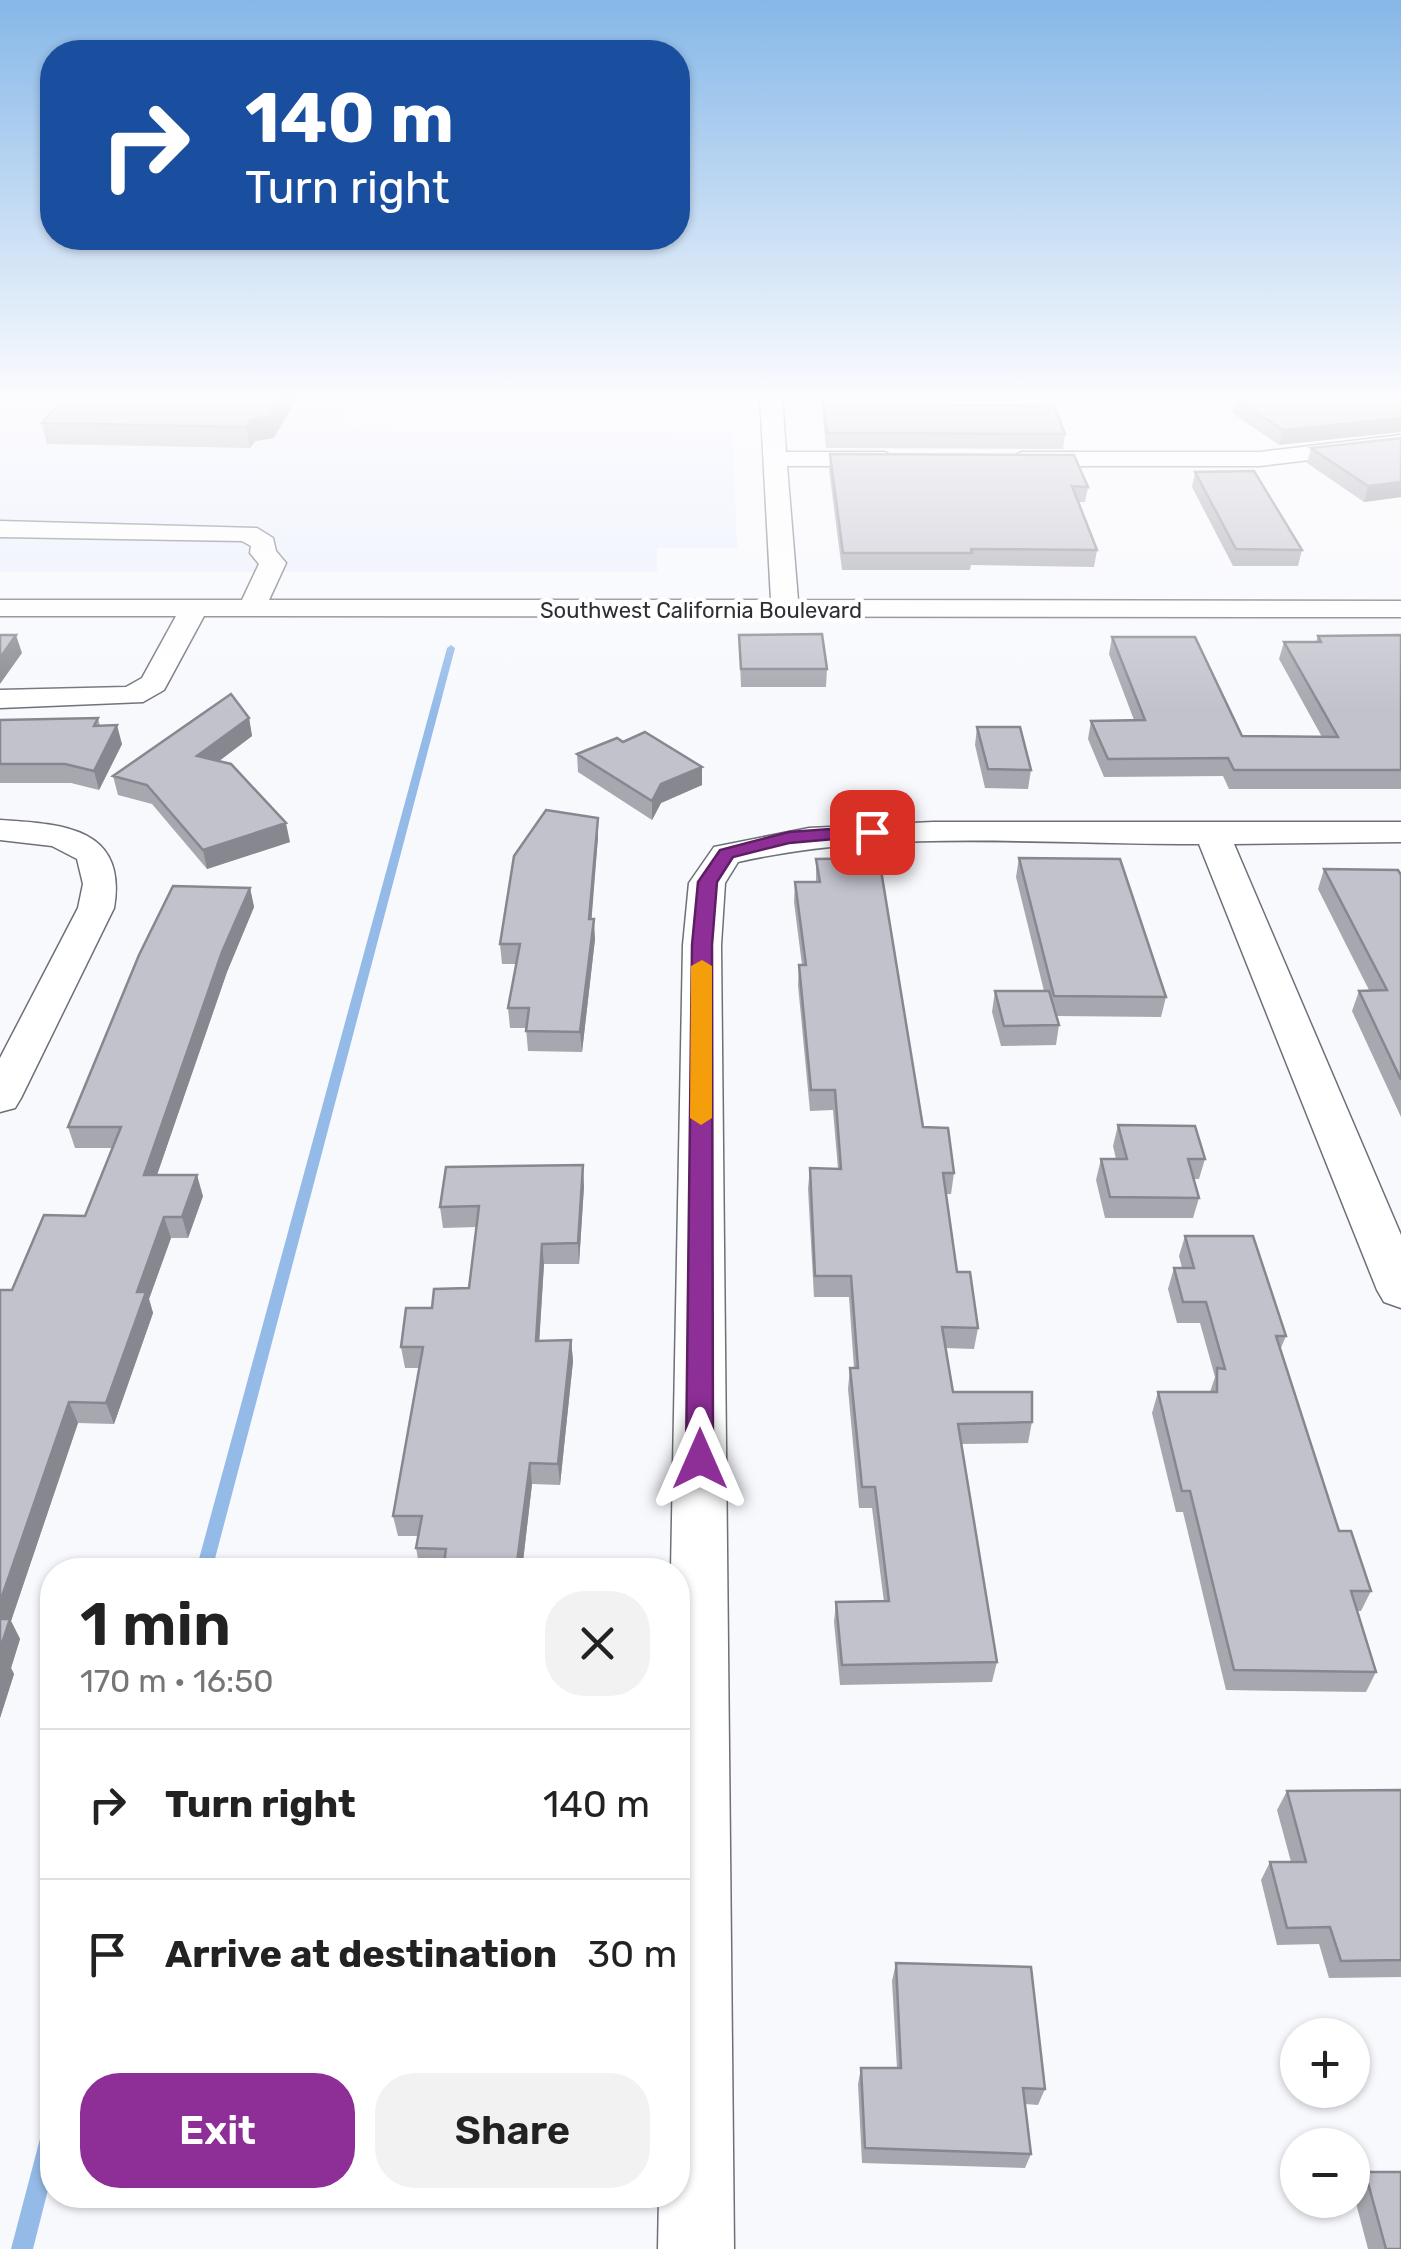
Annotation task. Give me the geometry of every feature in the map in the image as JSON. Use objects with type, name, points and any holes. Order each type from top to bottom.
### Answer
[{"type":"street","points":[[779,501],[785,610]]},
{"type":"street","points":[[0,529],[236,531],[264,542],[262,554]]},
{"type":"street","points":[[0,553],[262,554],[273,562],[251,609]]},
{"type":"street","points":[[0,698],[132,696],[154,684],[246,561],[262,554]]},
{"type":"street","name":"Southwest California Boulevard","points":[[0,608],[1401,609]]},
{"type":"street","points":[[0,830],[79,844],[101,864],[104,874],[96,908],[0,1098]]},
{"type":"street","points":[[696,2249],[702,945],[708,882],[726,854],[789,837],[872,832],[1213,836],[1401,832]]},
{"type":"street","points":[[1213,836],[1401,1290]]},
{"type":"shaded area","points":[[0,501],[735,501],[737,548],[657,548],[657,572],[0,572]]},
{"type":"building","points":[[836,501],[1078,501],[1097,550],[971,549],[972,553],[843,553]]},
{"type":"building","points":[[1210,501],[1272,501],[1302,550],[1236,549]]},
{"type":"building","points":[[822,634],[827,669],[741,669],[739,635]]},
{"type":"building","points":[[0,635],[16,635],[0,658]]},
{"type":"building","points":[[1401,635],[1401,770],[1234,770],[1228,758],[1108,759],[1091,721],[1145,720],[1112,637],[1195,637],[1242,736],[1338,737],[1284,642],[1321,642],[1318,636]]},
{"type":"building","points":[[231,694],[249,718],[197,756],[231,764],[286,823],[203,850],[147,785],[113,776]]},
{"type":"building","points":[[98,718],[94,726],[117,725],[94,771],[65,764],[0,764],[0,720]]},
{"type":"building","points":[[977,727],[1020,727],[1031,770],[988,769]]},
{"type":"building","points":[[645,732],[702,767],[661,784],[652,801],[577,754],[617,738],[623,742]]},
{"type":"building","points":[[546,810],[598,818],[589,919],[594,919],[580,1032],[526,1031],[529,1008],[508,1008],[520,944],[500,944],[514,856]]},
{"type":"building","points":[[879,858],[923,1127],[948,1128],[954,1173],[943,1173],[957,1272],[970,1272],[978,1328],[942,1327],[953,1392],[1032,1392],[1032,1422],[958,1424],[997,1662],[842,1665],[836,1602],[889,1601],[875,1487],[862,1487],[850,1368],[858,1368],[851,1276],[815,1276],[810,1168],[841,1169],[835,1090],[811,1090],[799,965],[806,965],[795,882],[820,882],[816,859]]},
{"type":"building","points":[[1019,858],[1120,859],[1166,997],[1054,996]]},
{"type":"building","points":[[1324,869],[1398,870],[1401,875],[1401,1080],[1359,991],[1387,990]]},
{"type":"building","points":[[173,886],[250,888],[222,952],[144,1175],[197,1175],[182,1217],[164,1217],[137,1292],[146,1292],[106,1403],[69,1402],[0,1602],[0,1290],[12,1290],[44,1215],[85,1216],[121,1127],[68,1127],[139,955]]},
{"type":"building","points":[[995,991],[1049,991],[1059,1025],[1004,1026]]},
{"type":"building","points":[[1118,1125],[1195,1126],[1205,1159],[1188,1159],[1199,1198],[1110,1197],[1101,1159],[1127,1159]]},
{"type":"building","points":[[583,1165],[578,1243],[542,1244],[536,1341],[571,1340],[558,1464],[530,1463],[518,1558],[445,1558],[446,1549],[416,1548],[422,1516],[393,1516],[423,1347],[401,1347],[406,1308],[432,1308],[434,1289],[469,1288],[479,1206],[440,1207],[446,1167]]},
{"type":"building","points":[[1185,1236],[1253,1236],[1286,1336],[1276,1336],[1339,1531],[1351,1531],[1371,1591],[1351,1591],[1376,1672],[1234,1670],[1190,1491],[1182,1491],[1158,1392],[1217,1392],[1217,1368],[1225,1369],[1206,1302],[1183,1302],[1174,1268],[1194,1268]]},
{"type":"building","points":[[0,1619],[10,1619],[0,1649]]},
{"type":"building","points":[[1401,1790],[1401,1960],[1341,1961],[1330,1927],[1287,1928],[1270,1862],[1306,1862],[1287,1791]]},
{"type":"building","points":[[896,1963],[1031,1967],[1045,2089],[1023,2088],[1031,2154],[865,2148],[861,2068],[901,2068]]},
{"type":"building","points":[[1370,2172],[1401,2172],[1401,2249],[1386,2249],[1370,2190]]},
{"type":"waterway","points":[[207,1558],[451,648]]},
{"type":"waterway","points":[[22,2249],[40,2181]]},
{"type":"slow traffic","points":[[701,1118],[702,966]]},
{"type":"route","points":[[700,1459],[702,945],[708,882],[726,854],[789,837],[872,832]]}]
